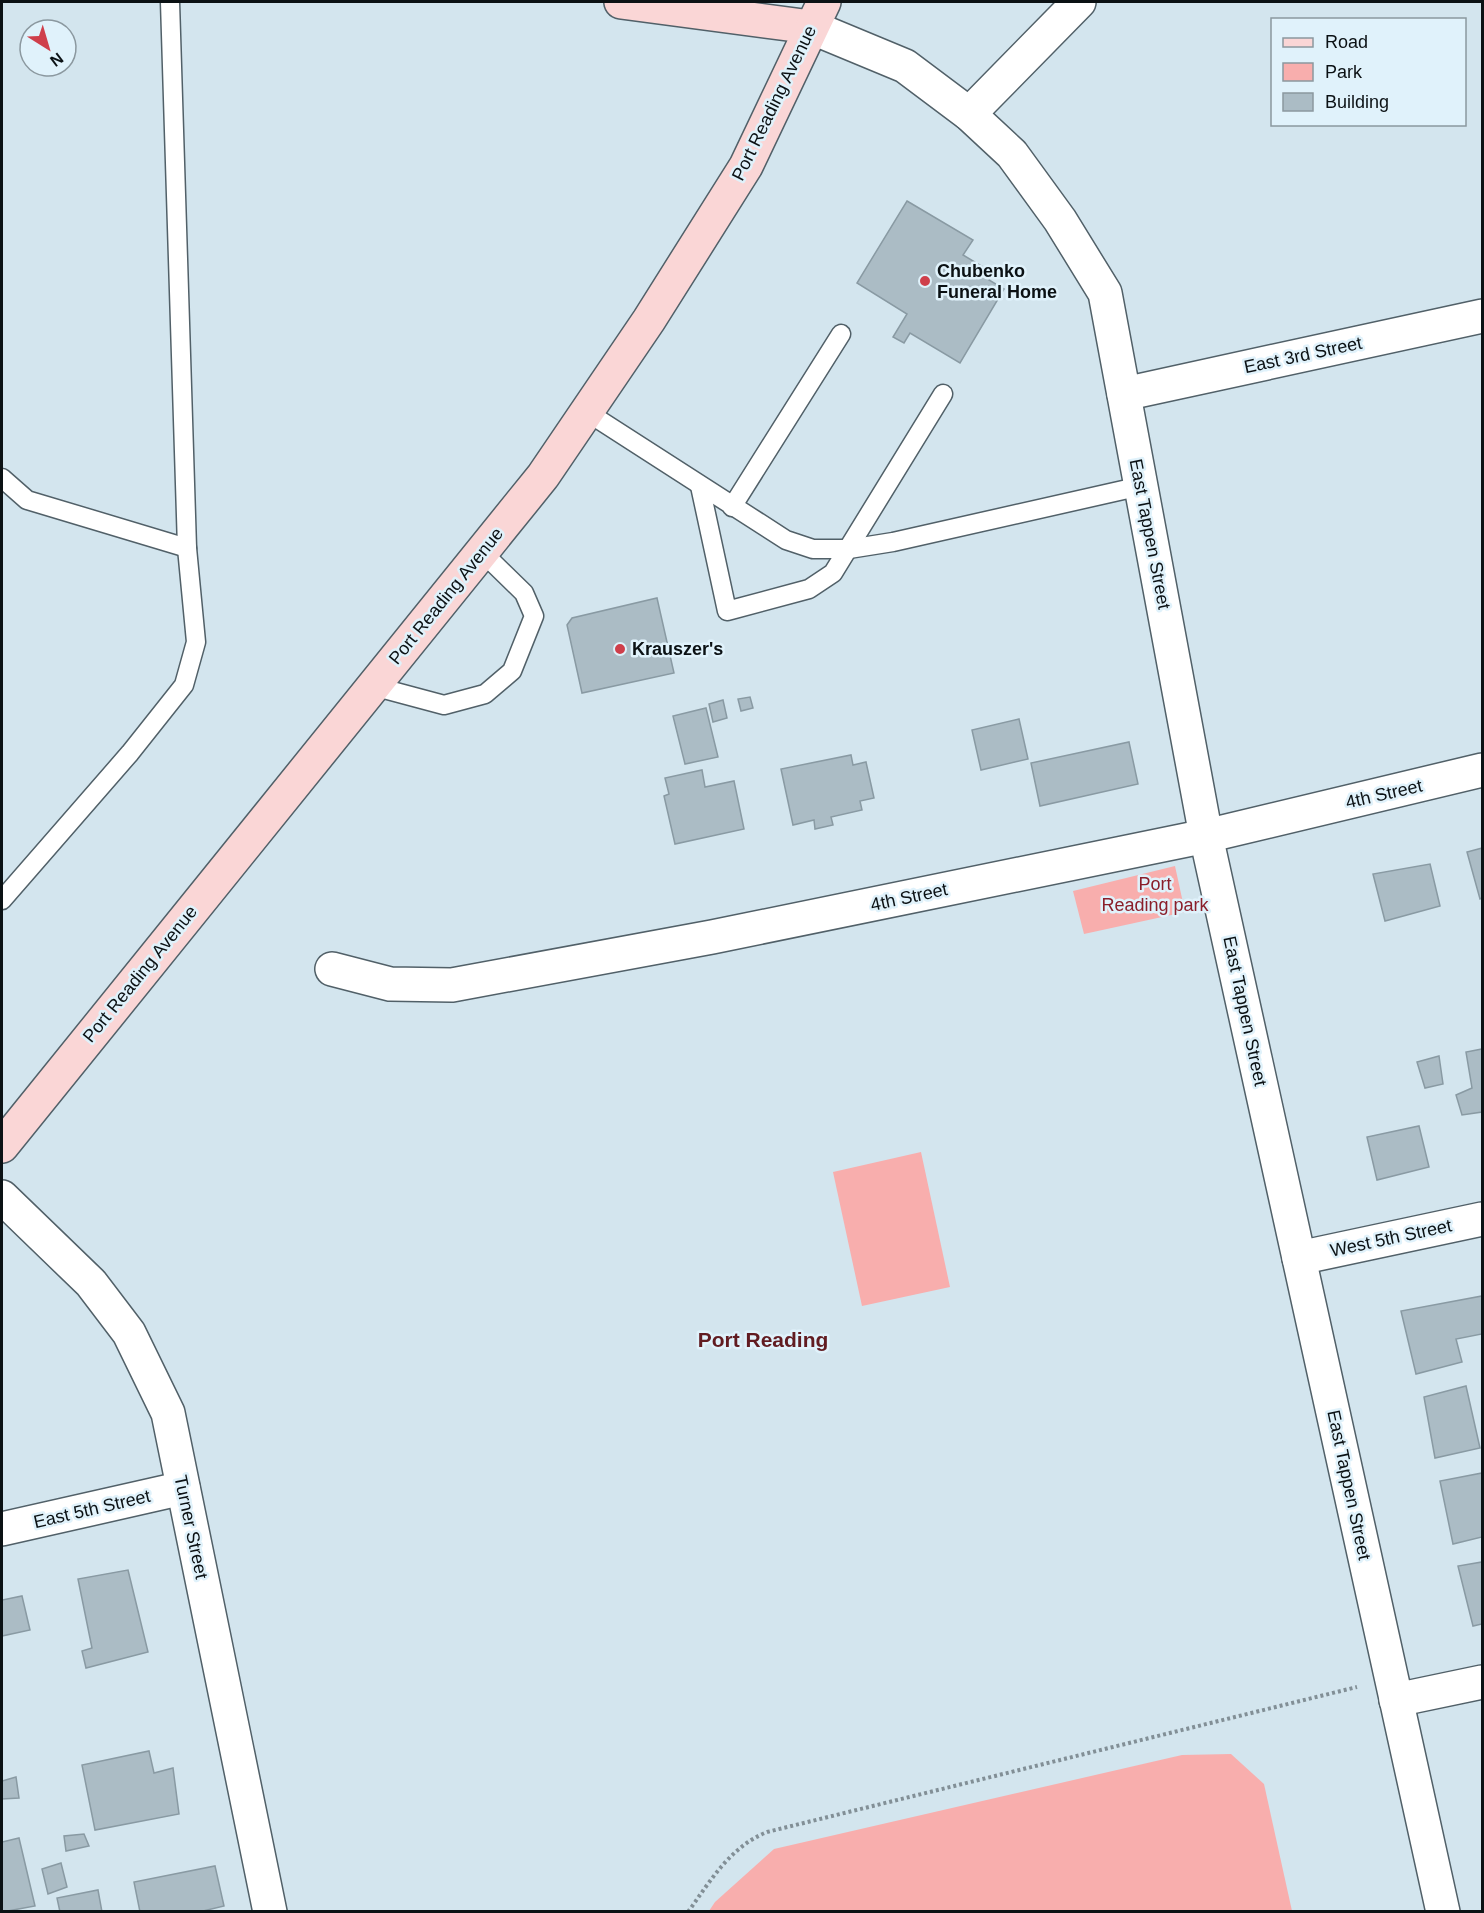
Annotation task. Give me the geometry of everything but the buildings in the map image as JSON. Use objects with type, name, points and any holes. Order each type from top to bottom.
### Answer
[{"type":"street","points":[[621,2],[818,14]]},
{"type":"street","points":[[969,114],[1079,2]]},
{"type":"street","name":"East Tappen Street","points":[[818,14],[905,66],[969,114],[1012,154],[1060,220],[1105,293],[1206,836],[1443,1911]]},
{"type":"street","name":"Port Reading Avenue","points":[[2,1146],[543,476],[649,320],[746,166],[818,14]]},
{"type":"street","name":"East 3rd Street","points":[[1124,394],[1482,316]]},
{"type":"street","name":"4th Street","points":[[332,969],[390,984],[452,985],[712,937],[1206,836],[1482,770]]},
{"type":"street","name":"Turner Street","points":[[2,1197],[91,1283],[129,1333],[168,1413],[270,1911]]},
{"type":"street","name":"West 5th Street","points":[[1299,1258],[1482,1219]]},
{"type":"street","name":"East 5th Street","points":[[2,1529],[183,1488]]},
{"type":"street","points":[[1396,1700],[1482,1682]]},
{"type":"lane","points":[[2,900],[130,753],[184,685],[196,642],[187,548],[170,2]]},
{"type":"lane","points":[[732,507],[842,334]]},
{"type":"lane","points":[[700,486],[727,611],[809,589],[833,573],[943,394]]},
{"type":"lane","points":[[586,412],[786,540],[813,549],[849,549],[893,542],[1141,486]]},
{"type":"lane","points":[[2,478],[27,500],[187,548]]},
{"type":"lane","points":[[373,686],[444,705],[485,694],[512,671],[534,616],[524,593],[482,552]]},
{"type":"path","points":[[688,1911],[731,1855],[748,1840],[767,1832],[1357,1687]]},
{"type":"green space","name":"Port Reading park","points":[[1175,866],[1185,912],[1084,934],[1073,891]]},
{"type":"green space","points":[[921,1152],[950,1287],[862,1306],[833,1172]]},
{"type":"green space","points":[[1231,1754],[1264,1784],[1292,1911],[709,1911],[715,1902],[774,1849],[1182,1755]]},
{"type":"place","name":"Chubenko Funeral Home","points":[[925,281]]},
{"type":"place","name":"Krauszer's","points":[[620,649]]},
{"type":"district","name":"Port Reading","points":[[763,1340]]}]
